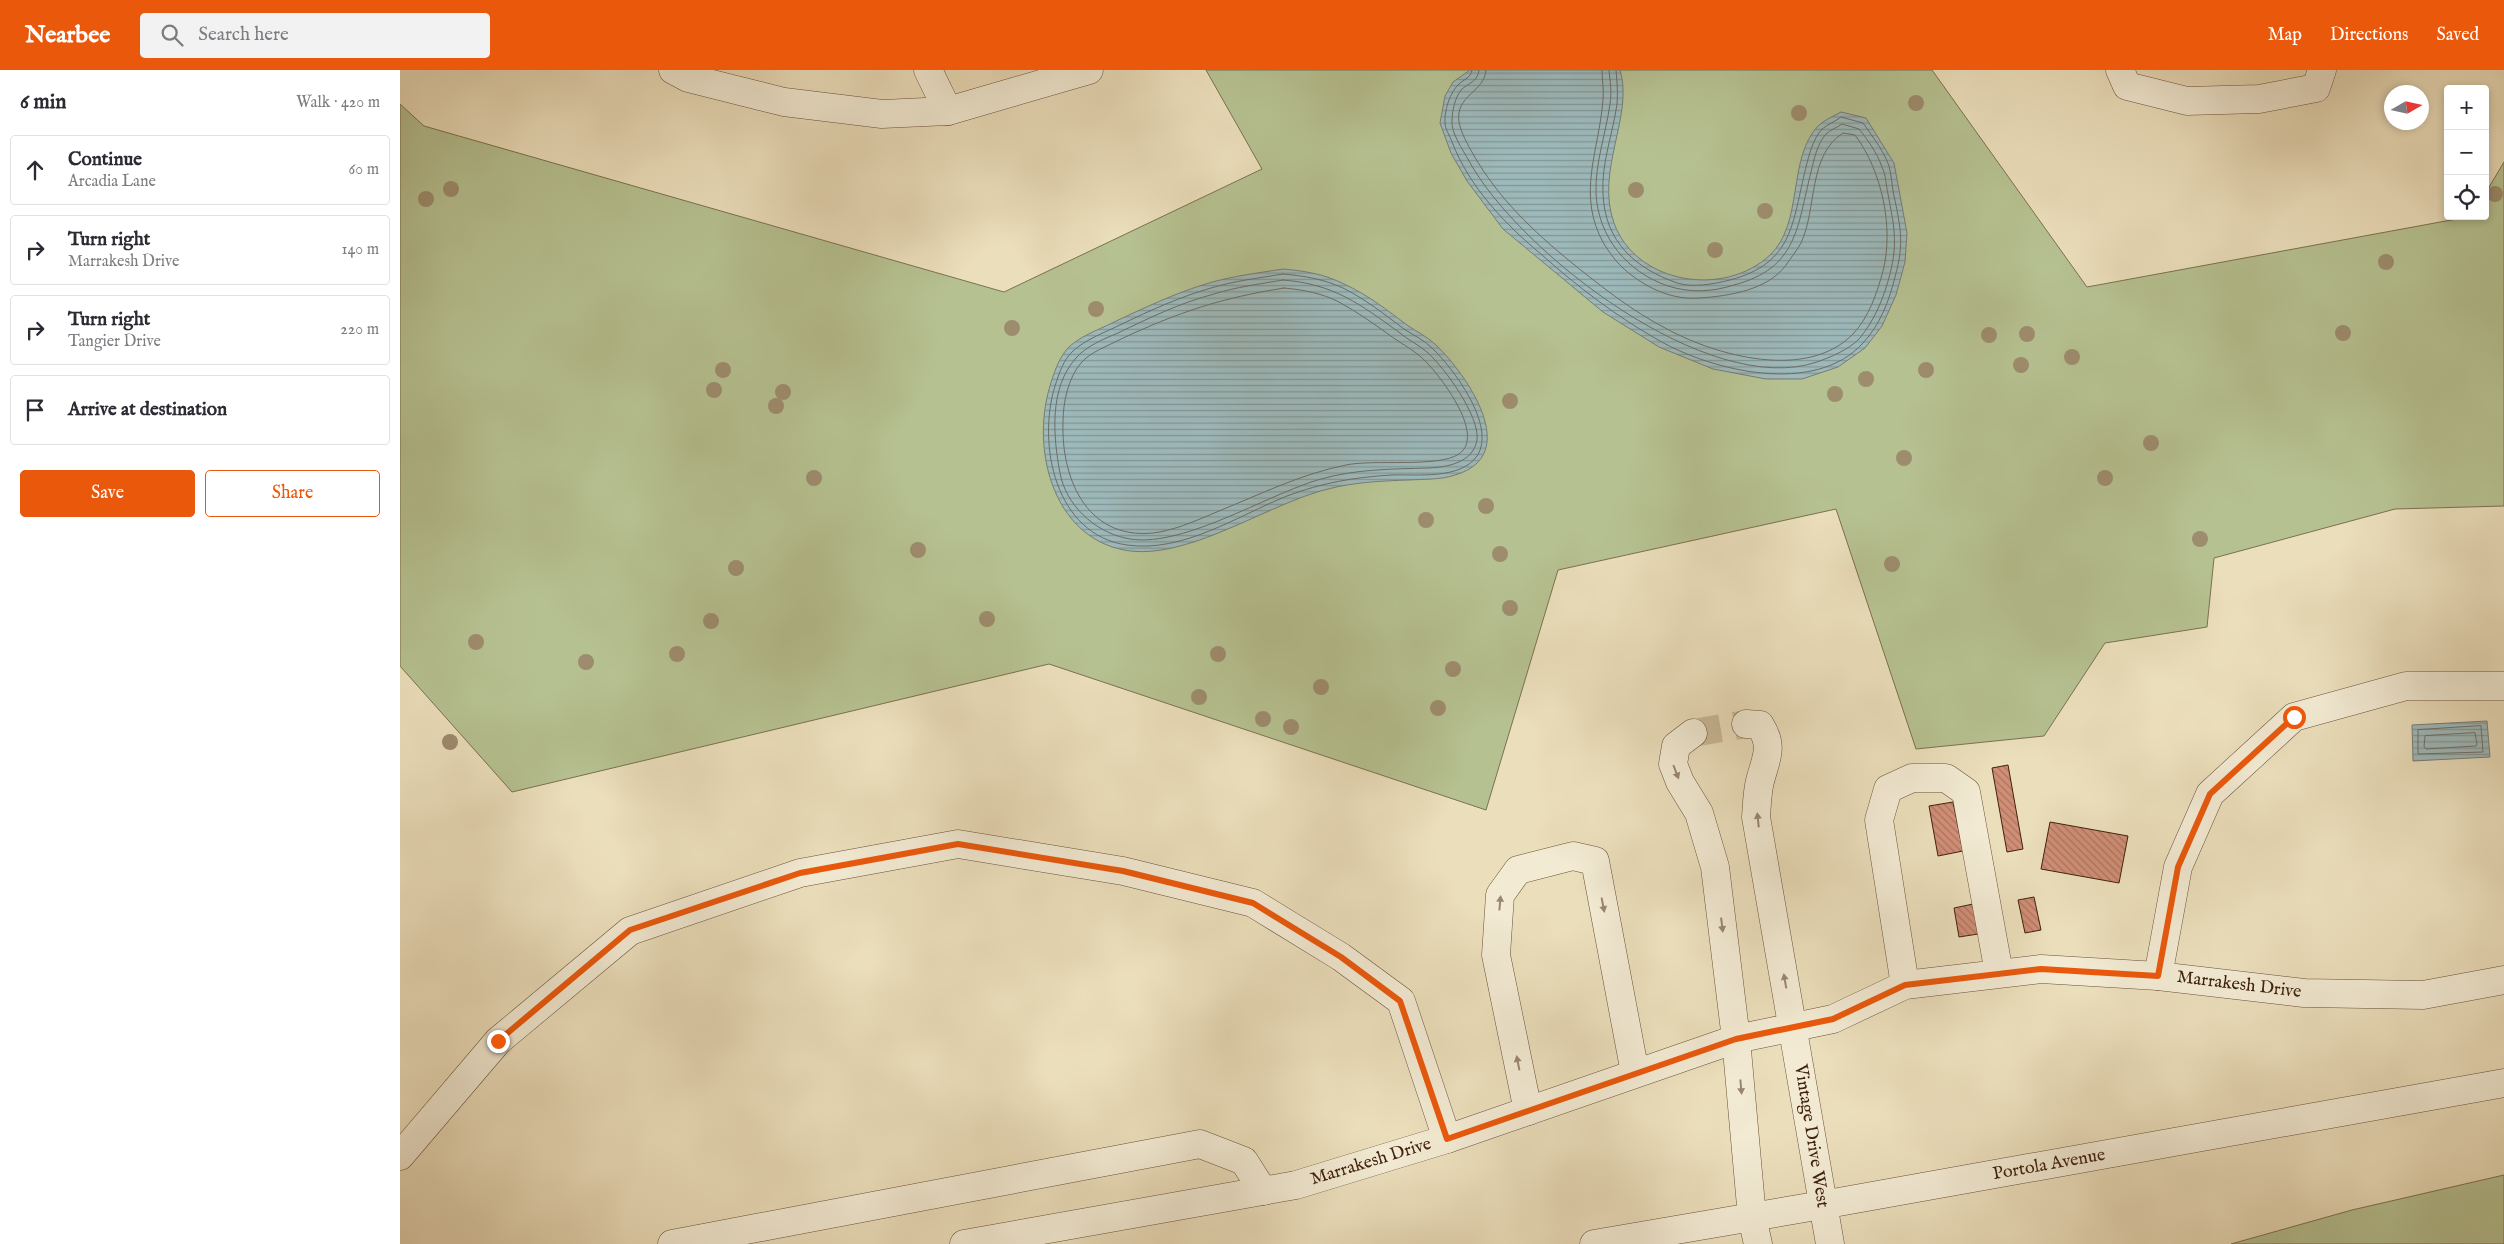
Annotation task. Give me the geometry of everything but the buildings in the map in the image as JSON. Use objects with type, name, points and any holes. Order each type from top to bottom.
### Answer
[{"type":"street","points":[[673,70],[688,78],[784,102],[882,114],[948,112],[1089,70]]},
{"type":"street","points":[[928,70],[948,112]]},
{"type":"street","points":[[2120,70],[2127,86],[2187,101],[2258,99],[2316,88],[2322,70]]},
{"type":"street","points":[[2158,976],[2178,867],[2210,794],[2294,717],[2406,686],[2504,686]]},
{"type":"street","name":"Vintage Drive West","points":[[1746,724],[1760,725],[1767,736],[1768,756],[1760,783],[1756,817],[1830,1244]]},
{"type":"street","points":[[1693,733],[1676,746],[1673,764],[1680,782],[1699,813],[1715,867],[1736,1039],[1752,1217],[1758,1244]]},
{"type":"street","points":[[1905,985],[1879,820],[1888,789],[1912,778],[1946,778],[1966,792],[1999,974]]},
{"type":"street","points":[[400,1156],[498,1041],[630,930],[800,873],[958,844],[1123,871],[1253,903],[1341,957],[1400,1001],[1447,1139]]},
{"type":"street","points":[[1528,1111],[1496,955],[1500,895],[1518,870],[1573,856],[1595,861],[1635,1073]]},
{"type":"street","name":"Marrakesh Drive","points":[[964,1244],[1296,1185],[1447,1139],[1736,1039],[1833,1019],[1905,985],[2041,969],[2158,976],[2304,993],[2423,995],[2504,980]]},
{"type":"street","name":"Portola Avenue","points":[[1594,1244],[1822,1206],[2504,1083]]},
{"type":"street","points":[[672,1244],[1200,1144],[1244,1161],[1263,1191]]},
{"type":"green space","points":[[1206,70],[1932,70],[2087,287],[2451,220],[2489,220],[2489,187],[2504,162],[2504,506],[2395,509],[2214,558],[2207,627],[2105,643],[2044,736],[1916,749],[1836,509],[1558,570],[1486,810],[1049,664],[512,792],[400,666],[400,104],[424,126],[1004,292],[1262,169]]},
{"type":"green space","points":[[2504,1175],[2504,1244],[2231,1244],[2352,1210]]},
{"type":"water","points":[[1470,70],[1620,70],[1623,88],[1622,106],[1609,183],[1609,203],[1614,223],[1625,244],[1641,260],[1661,271],[1683,278],[1706,280],[1729,277],[1751,268],[1770,255],[1781,242],[1787,226],[1802,156],[1808,140],[1818,126],[1841,112],[1866,118],[1894,163],[1907,233],[1905,262],[1896,295],[1882,326],[1865,348],[1838,367],[1802,379],[1766,379],[1713,369],[1659,347],[1603,312],[1503,229],[1467,181],[1451,153],[1440,123],[1445,96],[1453,82]]},
{"type":"water","points":[[1283,269],[1322,275],[1353,288],[1430,339],[1449,358],[1474,394],[1483,414],[1487,433],[1485,450],[1475,465],[1444,478],[1368,482],[1328,489],[1304,496],[1200,540],[1173,548],[1148,551],[1124,550],[1099,541],[1079,527],[1064,508],[1053,486],[1046,461],[1043,436],[1045,410],[1050,386],[1059,362],[1067,349],[1088,334],[1184,291],[1227,278]]},
{"type":"water","points":[[2487,721],[2490,757],[2413,761],[2412,725]]},
{"type":"tunnel","points":[[1693,733],[1746,724]]},
{"type":"route","points":[[498,1041],[630,930],[800,873],[958,844],[1123,871],[1253,903],[1341,957],[1400,1001],[1447,1139],[1736,1039],[1833,1019],[1905,985],[2041,969],[2158,976],[2178,867],[2210,794],[2294,717]]}]
